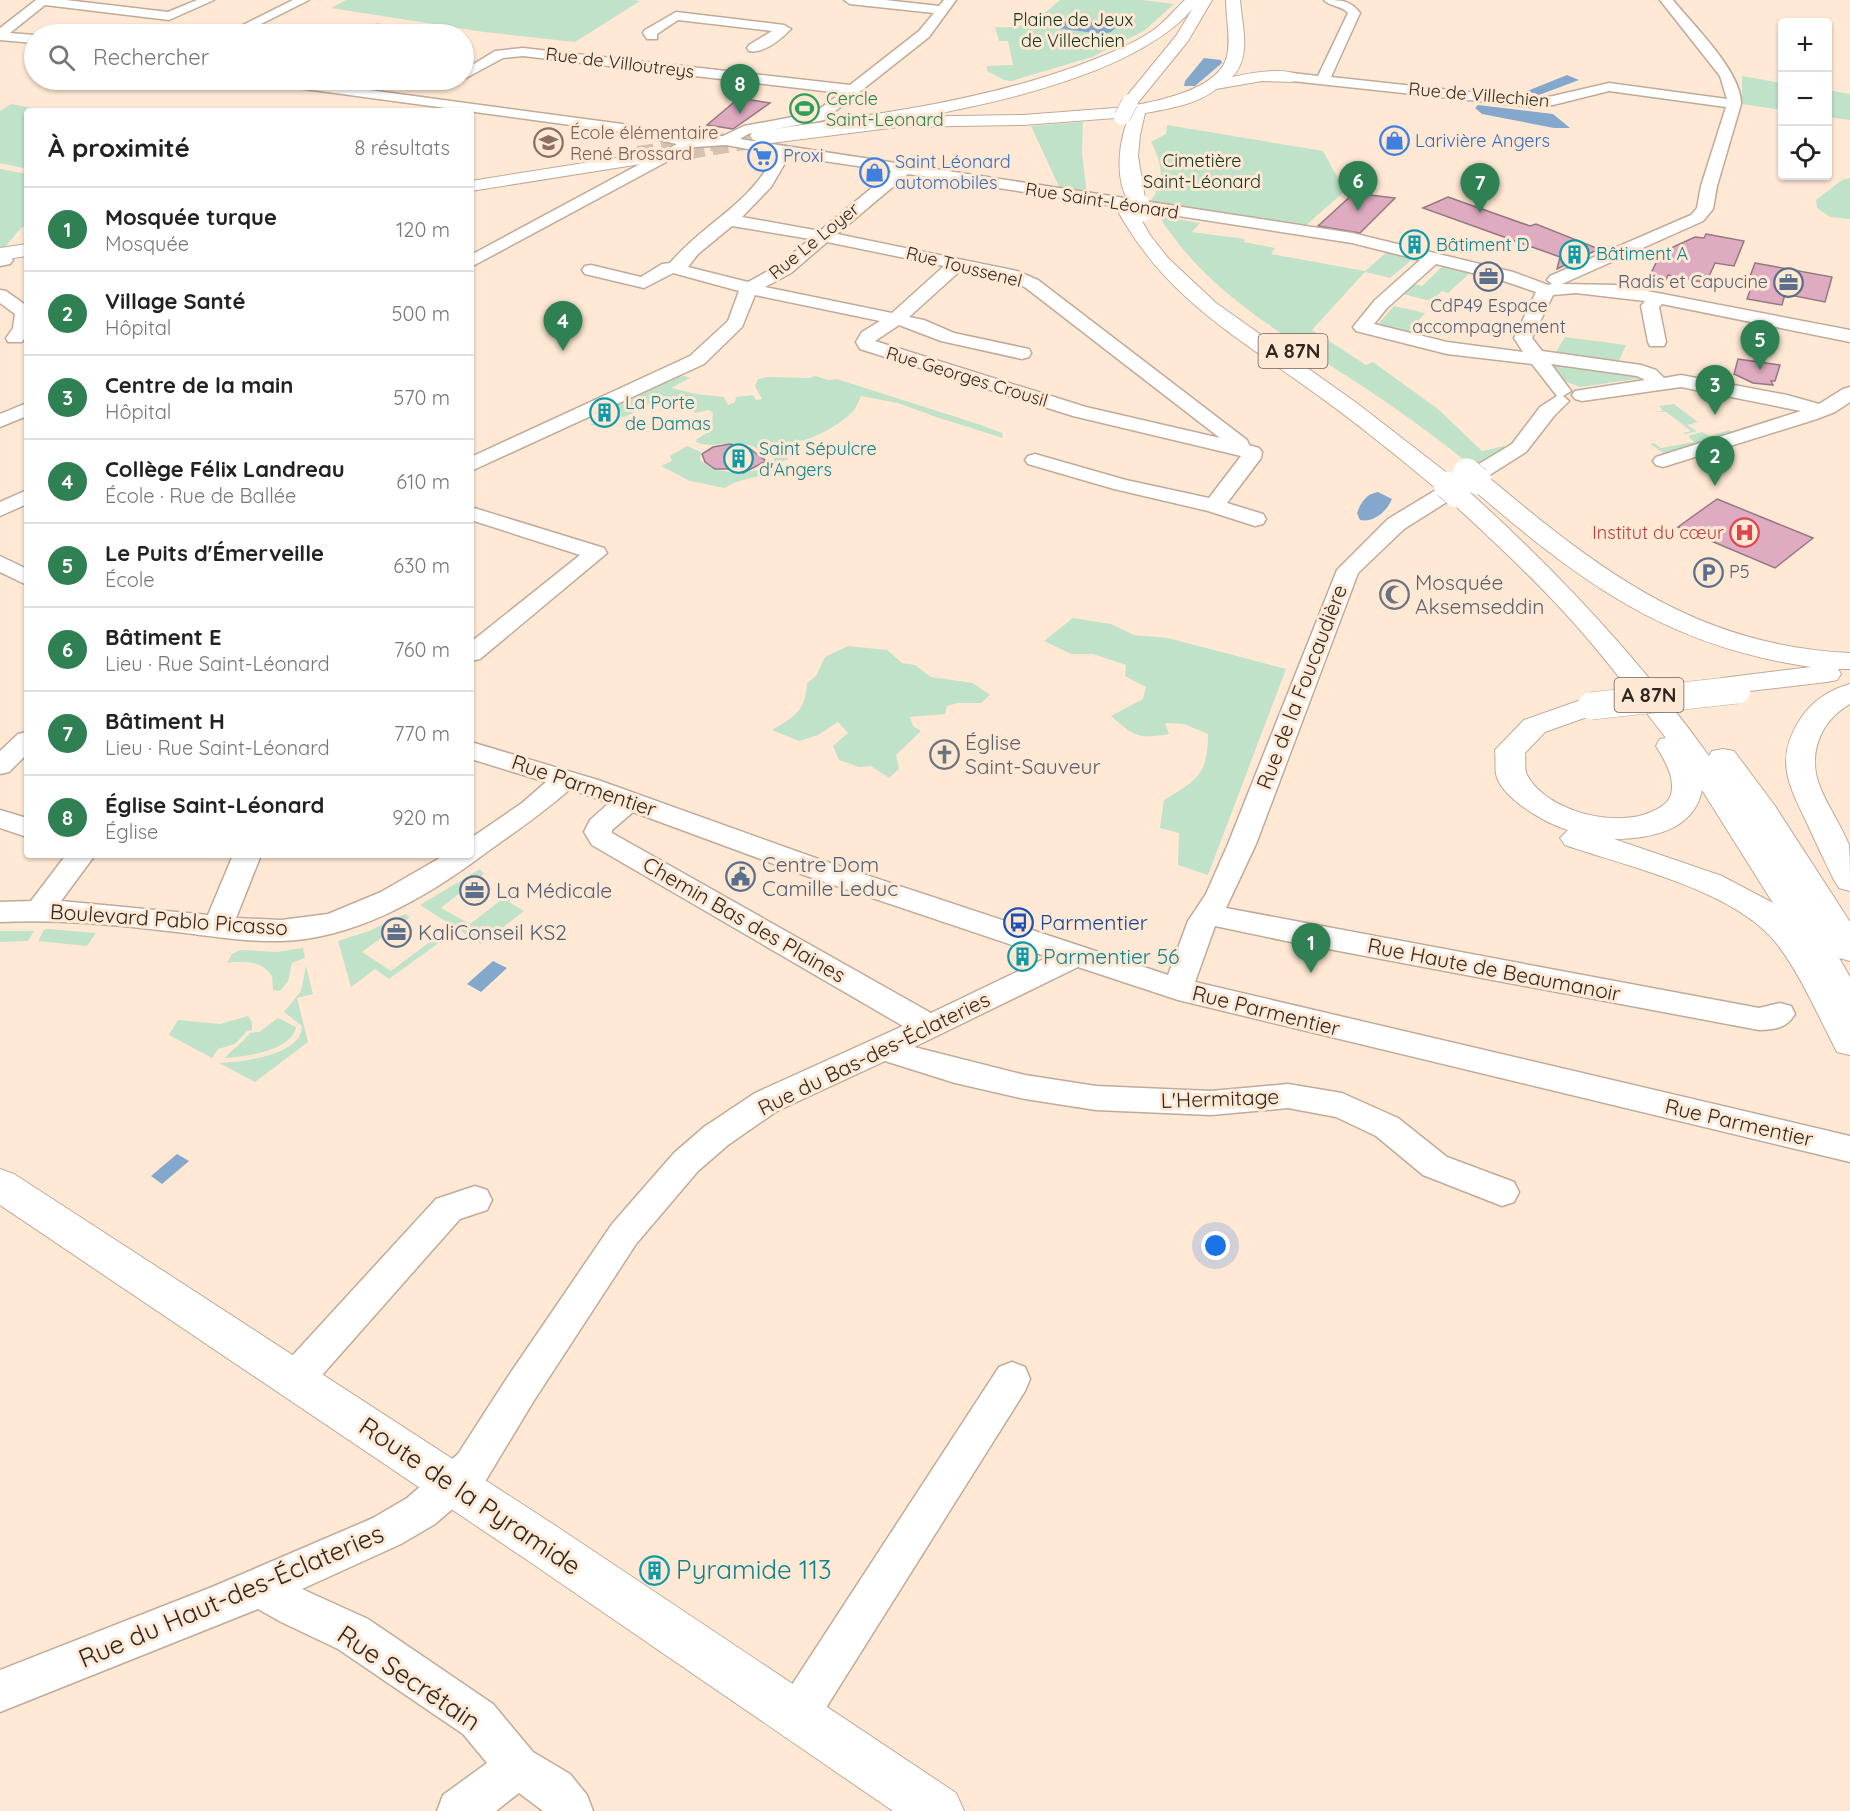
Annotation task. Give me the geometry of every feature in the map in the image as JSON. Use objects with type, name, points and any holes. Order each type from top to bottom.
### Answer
[{"type":"main road","points":[[1193,0],[1170,24],[1138,46],[1106,61],[1046,82],[923,110],[761,137],[871,124],[1097,116],[1169,103],[1213,85],[1262,76],[1292,76]]},
{"type":"main road","name":"A 87N","points":[[1205,0],[1183,38],[1134,109],[1129,145],[1131,203],[1144,243],[1162,264],[1203,302],[1376,427],[1461,479],[1523,554],[1587,621],[1692,750],[1734,812],[1798,915],[1850,1008]]},
{"type":"main road","name":"A 87N","points":[[1134,109],[1209,24],[1221,0]]},
{"type":"main road","points":[[1213,85],[1227,74],[1235,61],[1233,0]]},
{"type":"main road","points":[[1235,46],[1242,50],[1246,61],[1254,66],[1292,76]]},
{"type":"main road","points":[[474,181],[639,157],[474,185]]},
{"type":"main road","name":"A 87N","points":[[1131,203],[1161,241],[1197,279],[1246,318],[1376,409],[1534,540],[1609,618],[1665,681],[1764,813],[1850,949]]},
{"type":"main road","points":[[1,259],[24,251]]},
{"type":"main road","points":[[1,259],[24,256]]},
{"type":"main road","points":[[1330,377],[1407,425]]},
{"type":"main road","points":[[1461,479],[1613,586],[1659,611],[1728,640],[1762,651],[1808,659],[1850,661]]},
{"type":"main road","points":[[1523,554],[1650,715],[1674,751],[1686,777],[1688,792],[1681,808],[1671,817],[1640,829],[1593,828],[1546,810],[1527,796],[1515,782],[1508,757],[1517,737],[1548,718],[1589,702]]},
{"type":"main road","points":[[1735,687],[1850,671]]},
{"type":"main road","points":[[1850,678],[1735,687],[1539,708],[1501,727],[1492,741],[1488,755],[1491,774],[1503,793],[1529,815],[1561,832],[1702,882],[1760,909],[1779,924],[1799,951],[1850,1042]]},
{"type":"main road","points":[[1850,693],[1829,705],[1813,719],[1803,737],[1799,755],[1804,786],[1850,880]]},
{"type":"main road","name":"Route de la Pyramide","points":[[0,1185],[543,1544],[938,1811]]},
{"type":"street","points":[[0,35],[44,0],[172,16],[208,0]]},
{"type":"street","points":[[106,8],[120,0]]},
{"type":"street","points":[[253,24],[303,0]]},
{"type":"street","points":[[850,0],[946,5]]},
{"type":"street","points":[[1323,80],[1354,13],[1348,5],[1330,0]]},
{"type":"street","points":[[1666,0],[1733,87],[1734,104],[1709,186],[1705,209],[1697,218],[1549,284],[1523,336],[1560,396],[1579,404],[1584,400],[1582,395],[1658,382],[1681,381],[1787,401],[1820,411]]},
{"type":"street","points":[[727,140],[744,130],[816,119],[924,34],[946,5]]},
{"type":"street","points":[[682,17],[699,6]]},
{"type":"street","points":[[652,36],[650,33],[676,16],[784,29],[765,44],[754,48]]},
{"type":"street","points":[[0,35],[24,38]]},
{"type":"street","name":"Rue de Villoutreys","points":[[474,69],[500,54],[523,52],[853,90]]},
{"type":"street","name":"Rue de Villechien","points":[[1292,76],[1533,104],[1559,101],[1595,88],[1609,87],[1734,104]]},
{"type":"street","name":"Rue Saint-Léonard","points":[[361,90],[622,128],[691,143],[727,140],[748,146],[845,158],[1352,238],[1507,276],[1549,284],[1635,294],[1850,336]]},
{"type":"street","points":[[406,108],[437,90]]},
{"type":"street","points":[[474,257],[691,143]]},
{"type":"street","points":[[591,270],[644,283],[668,268],[677,267],[681,260],[729,220],[765,185],[784,150]]},
{"type":"street","name":"Rue Le Loyer","points":[[752,289],[785,269],[904,169]]},
{"type":"street","name":"Rue Toussenel","points":[[729,220],[958,262],[1007,273],[1026,280],[1252,452]]},
{"type":"street","points":[[1432,258],[1381,304],[1362,327],[1447,348],[1641,371],[1649,374],[1658,382]]},
{"type":"street","points":[[896,319],[958,262]]},
{"type":"street","name":"Rue Georges Crousil","points":[[677,267],[685,272],[752,289],[896,319]]},
{"type":"street","points":[[474,464],[698,360],[736,323],[746,294],[752,289]]},
{"type":"street","points":[[0,295],[23,311],[18,332]]},
{"type":"street","points":[[1657,299],[1650,306],[1657,342]]},
{"type":"street","points":[[896,319],[918,324],[948,337],[1022,353]]},
{"type":"street","name":"Rue Georges Crousil","points":[[896,319],[869,336],[865,342],[867,345],[1080,412],[1252,452]]},
{"type":"street","points":[[1663,461],[1820,411],[1850,393]]},
{"type":"street","name":"Rue de la Foucaudière","points":[[1178,990],[1203,921],[1219,897],[1242,844],[1348,570],[1396,524],[1519,448],[1527,441],[1546,410],[1560,396]]},
{"type":"street","points":[[0,422],[24,410]]},
{"type":"street","points":[[1214,506],[1251,458],[1252,452]]},
{"type":"street","points":[[1035,460],[1121,485],[1214,506],[1255,519]]},
{"type":"street","points":[[0,510],[24,498]]},
{"type":"street","points":[[474,514],[596,553],[474,652]]},
{"type":"street","points":[[0,563],[24,576]]},
{"type":"street","points":[[0,767],[24,743]]},
{"type":"street","name":"Rue Parmentier","points":[[474,751],[678,825],[696,827],[1178,990],[1850,1149]]},
{"type":"street","name":"Rue Parmentier","points":[[474,761],[561,783]]},
{"type":"street","points":[[0,767],[24,768]]},
{"type":"street","points":[[474,849],[507,827],[561,783]]},
{"type":"street","name":"Chemin Bas des Plaines","points":[[624,804],[598,830],[602,839],[930,1027]]},
{"type":"street","points":[[0,819],[24,827]]},
{"type":"street","points":[[39,911],[79,858]]},
{"type":"street","points":[[218,927],[246,858]]},
{"type":"street","name":"Boulevard Pablo Picasso","points":[[0,912],[89,912],[218,927],[279,931],[337,922],[387,902],[460,858]]},
{"type":"street","name":"Rue Haute de Beaumanoir","points":[[1208,914],[1286,931],[1759,1019],[1771,1019],[1780,1014]]},
{"type":"street","name":"Rue du Bas-des-Éclateries","points":[[453,1485],[472,1467],[520,1390],[624,1234],[686,1162],[716,1136],[766,1102],[930,1027],[1074,956]]},
{"type":"street","name":"L'Hermitage","points":[[885,1047],[906,1058],[955,1071],[1025,1087],[1096,1098],[1210,1103],[1287,1096],[1342,1106],[1387,1127],[1435,1166],[1502,1192]]},
{"type":"street","points":[[295,1379],[448,1209],[475,1200]]},
{"type":"street","points":[[797,1715],[1012,1379]]},
{"type":"street","name":"Rue du Haut-des-Éclateries","points":[[0,1691],[219,1605],[401,1523],[421,1511],[453,1485]]},
{"type":"street","name":"Rue Secrétain","points":[[260,1587],[295,1608],[353,1634],[478,1719],[518,1767],[554,1790],[571,1811]]},
{"type":"street","points":[[459,1811],[518,1767]]},
{"type":"green space","points":[[346,0],[640,1],[575,42],[474,30],[474,24],[433,24],[331,8]]},
{"type":"green space","name":"Plaine de Jeux de Villechien","points":[[1060,0],[1142,0],[1174,4],[1144,31],[1092,57],[1011,81],[987,71],[987,66],[1013,65],[1008,41],[999,41],[995,27],[1023,25],[1031,22]]},
{"type":"green space","points":[[1742,76],[1778,82],[1778,109],[1742,104]]},
{"type":"green space","points":[[1832,91],[1850,94],[1850,120],[1832,118]]},
{"type":"green space","points":[[11,104],[33,108],[24,108],[24,168],[0,163],[0,111]]},
{"type":"green space","points":[[1083,122],[1082,153],[1087,195],[1061,191],[1031,126]]},
{"type":"green space","name":"Cimetière Saint-Léonard","points":[[1167,125],[1323,151],[1345,191],[1305,226],[1154,205],[1151,200],[1159,186],[1161,172],[1158,157],[1151,142],[1166,134]]},
{"type":"green space","points":[[0,169],[24,173],[24,226],[4,248],[0,249]]},
{"type":"green space","points":[[1850,178],[1850,219],[1830,217],[1817,208],[1816,200],[1842,180]]},
{"type":"green space","points":[[1159,212],[1174,215],[1177,219],[1200,223],[1192,232],[1245,239],[1244,242],[1275,248],[1271,254],[1365,271],[1388,251],[1414,258],[1390,278],[1365,272],[1312,330],[1366,365],[1373,362],[1438,409],[1482,451],[1504,446],[1504,448],[1474,468],[1398,410],[1264,322],[1214,282],[1166,226]]},
{"type":"green space","points":[[1444,265],[1471,272],[1448,293],[1442,291],[1431,301],[1403,294],[1413,284],[1422,286]]},
{"type":"green space","points":[[1394,306],[1425,313],[1409,332],[1377,325]]},
{"type":"green space","points":[[1565,337],[1626,345],[1618,363],[1555,354]]},
{"type":"green space","points":[[1551,362],[1636,374],[1643,378],[1580,387],[1566,382]]},
{"type":"green space","points":[[815,376],[829,380],[837,379],[981,425],[1002,433],[1003,438],[898,403],[861,396],[850,415],[833,427],[813,437],[794,442],[787,441],[787,445],[795,448],[788,452],[788,459],[779,463],[776,469],[725,488],[690,481],[661,466],[672,461],[670,456],[687,446],[701,452],[700,460],[716,469],[743,472],[771,465],[774,459],[748,445],[738,443],[708,445],[696,442],[711,430],[713,413],[709,410],[695,413],[691,405],[658,401],[619,418],[612,425],[605,427],[590,425],[616,411],[613,406],[677,377],[690,378],[671,388],[724,397],[728,405],[735,402],[736,397],[753,395],[756,400],[762,399],[755,386],[758,379]]},
{"type":"green space","points":[[1674,404],[1698,422],[1687,425],[1697,431],[1685,434],[1683,433],[1691,431],[1666,412],[1655,412],[1663,411],[1659,406]]},
{"type":"green space","points":[[1729,430],[1735,435],[1668,456],[1650,444],[1654,443],[1661,448],[1694,442],[1688,436],[1702,432],[1710,436]]},
{"type":"green space","points":[[1073,618],[1111,624],[1134,635],[1168,638],[1286,669],[1208,875],[1178,865],[1179,833],[1160,828],[1164,800],[1185,787],[1203,768],[1208,734],[1184,724],[1165,723],[1169,734],[1143,736],[1131,732],[1119,723],[1111,716],[1143,699],[1146,687],[1125,676],[1126,665],[1093,654],[1071,654],[1044,641]]},
{"type":"green space","points":[[848,646],[887,650],[902,663],[915,665],[931,677],[973,683],[990,695],[981,703],[958,703],[947,706],[945,714],[910,717],[913,726],[921,731],[896,755],[899,769],[889,778],[871,766],[859,767],[839,760],[833,746],[848,733],[838,722],[818,735],[799,741],[772,730],[787,721],[801,707],[807,683],[816,676],[825,657]]},
{"type":"green space","points":[[480,869],[484,874],[441,908],[470,924],[514,890],[519,893],[509,902],[524,911],[481,944],[420,905]]},
{"type":"green space","points":[[405,914],[410,917],[362,952],[391,971],[439,935],[444,939],[389,979],[375,969],[351,987],[338,941],[369,931]]},
{"type":"green space","points":[[44,930],[96,933],[87,946],[38,941]]},
{"type":"green space","points":[[0,931],[34,931],[28,941],[0,942]]},
{"type":"green space","points":[[303,948],[305,958],[292,963],[288,981],[280,991],[273,990],[272,976],[263,967],[246,962],[227,963],[232,954],[241,950],[277,952]]},
{"type":"green space","points":[[306,966],[313,994],[297,998],[308,1042],[255,1082],[219,1063],[254,1059],[281,1051],[292,1044],[299,1036],[302,1026],[284,1012],[301,991]]},
{"type":"green space","points":[[248,1016],[252,1022],[252,1030],[247,1031],[235,1044],[218,1049],[212,1058],[169,1035],[178,1020],[220,1024]]},
{"type":"green space","points":[[278,1018],[296,1027],[293,1035],[286,1042],[266,1051],[225,1058],[250,1033],[259,1032]]},
{"type":"water","points":[[1063,21],[1120,24],[1111,32],[1103,34],[1055,28],[1054,23]]},
{"type":"water","points":[[1204,58],[1221,60],[1222,63],[1195,86],[1184,86],[1185,81]]},
{"type":"water","points":[[1567,75],[1579,80],[1539,95],[1527,91]]},
{"type":"water","points":[[1478,105],[1553,114],[1570,128],[1554,128],[1482,114],[1475,108]]},
{"type":"water","points":[[1378,492],[1392,499],[1390,503],[1375,518],[1360,520],[1357,513],[1362,502]]},
{"type":"water","points":[[493,961],[507,968],[481,992],[467,984]]},
{"type":"water","points":[[177,1154],[189,1161],[162,1184],[151,1176]]},
{"type":"building","points":[[739,98],[770,103],[733,129],[707,125]]},
{"type":"building","points":[[1354,193],[1395,198],[1360,233],[1318,226]]},
{"type":"building","points":[[1448,197],[1530,226],[1536,224],[1599,249],[1557,269],[1560,257],[1423,208]]},
{"type":"building","points":[[1706,234],[1744,241],[1734,266],[1715,263],[1706,283],[1668,275],[1666,280],[1649,277],[1660,255],[1668,256],[1673,247],[1695,237],[1704,238]]},
{"type":"building","name":"Radis et Capucine","points":[[1755,263],[1832,277],[1825,302],[1785,294],[1782,305],[1747,299],[1751,288],[1746,287]]},
{"type":"building","points":[[1738,359],[1780,365],[1775,381],[1771,381],[1773,385],[1753,383],[1734,374]]},
{"type":"building","name":"Saint Sépulcre d'Angers","points":[[730,444],[749,448],[766,461],[743,473],[739,469],[715,469],[705,462],[702,454],[713,447]]},
{"type":"building","name":"Institut du cœur","points":[[1717,499],[1813,538],[1775,568],[1678,527]]},
{"type":"building","name":"Pyramide 113","points":[[654,1559],[667,1567],[656,1582],[643,1573]]},
{"type":"tunnel","points":[[638,154],[759,136]]},
{"type":"tunnel","points":[[641,159],[763,139]]},
{"type":"place","name":"Cercle Saint-Leonard","points":[[805,109]]},
{"type":"place","name":"Église Saint-Léonard","points":[[740,114]]},
{"type":"place","name":"Larivière Angers","points":[[1394,141]]},
{"type":"place","name":"École élémentaire René Brossard","points":[[549,143]]},
{"type":"place","name":"Proxi","points":[[762,156]]},
{"type":"place","name":"Saint Léonard automobiles","points":[[874,172]]},
{"type":"place","name":"Bâtiment E","points":[[1358,211]]},
{"type":"place","name":"Bâtiment H","points":[[1480,213]]},
{"type":"place","name":"Bâtiment D","points":[[1415,245]]},
{"type":"place","name":"Bâtiment A","points":[[1575,254]]},
{"type":"place","name":"CdP49 Espace accompagnement","points":[[1489,277]]},
{"type":"place","name":"Radis et Capucine","points":[[1789,282]]},
{"type":"place","name":"Collège Félix Landreau","points":[[563,351]]},
{"type":"place","name":"Le Puits d'Émerveille","points":[[1760,370]]},
{"type":"place","name":"La Porte de Damas","points":[[604,413]]},
{"type":"place","name":"Centre de la main","points":[[1715,415]]},
{"type":"place","name":"Saint Sépulcre d'Angers","points":[[738,459]]},
{"type":"place","name":"Village Santé","points":[[1715,486]]},
{"type":"place","name":"Institut du cœur","points":[[1745,533]]},
{"type":"place","name":"P5","points":[[1708,572]]},
{"type":"place","name":"Mosquée Aksemseddin","points":[[1394,595]]},
{"type":"place","name":"Église Saint-Sauveur","points":[[944,755]]},
{"type":"place","name":"Centre Dom Camille Leduc","points":[[741,877]]},
{"type":"place","name":"La Médicale","points":[[475,891]]},
{"type":"place","name":"Parmentier","points":[[1019,923]]},
{"type":"place","name":"KaliConseil KS2","points":[[397,933]]},
{"type":"place","name":"Parmentier 56","points":[[1022,957]]},
{"type":"place","name":"Mosquée turque","points":[[1311,973]]},
{"type":"place","name":"Pyramide 113","points":[[655,1570]]}]
